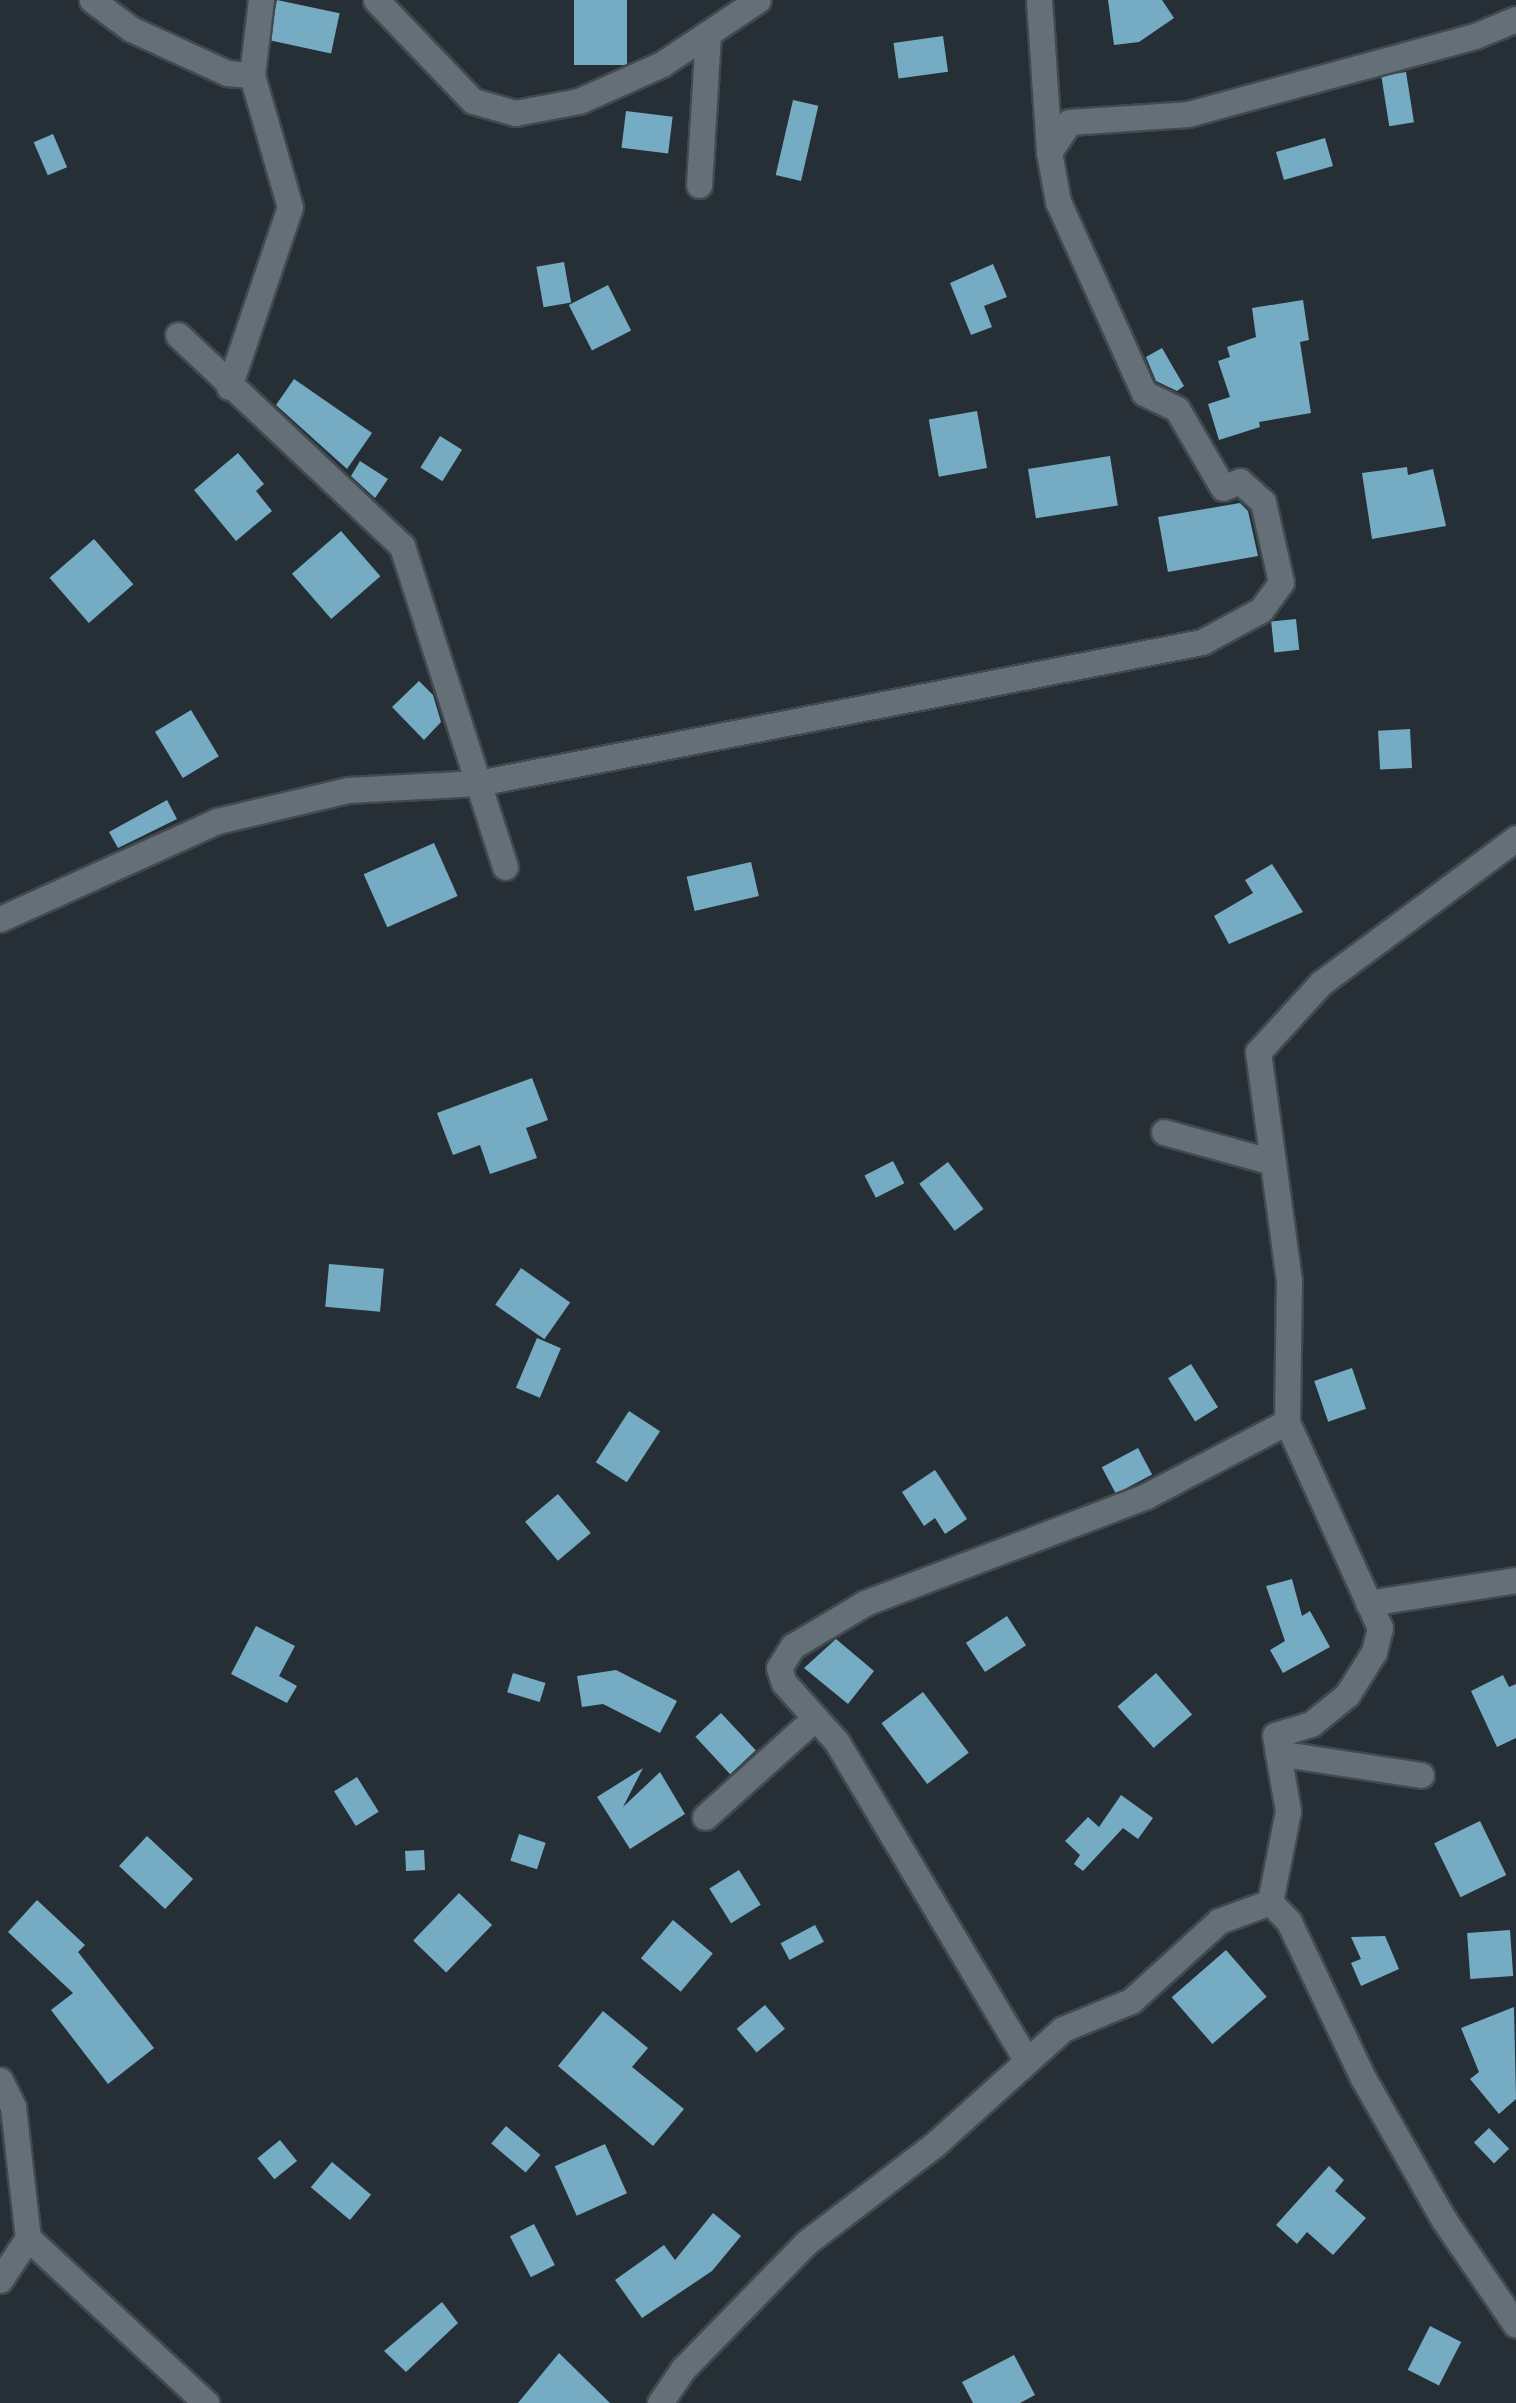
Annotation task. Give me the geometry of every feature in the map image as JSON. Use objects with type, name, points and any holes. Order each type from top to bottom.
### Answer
[{"type":"street","points":[[92,0],[162,44],[227,74],[252,74]]},
{"type":"street","points":[[229,388],[290,206],[252,74],[262,0]]},
{"type":"street","points":[[376,0],[473,102],[515,113],[579,101],[662,64],[758,0]]},
{"type":"street","points":[[0,919],[217,821],[348,790],[478,783],[1202,642],[1261,610],[1282,582],[1264,502],[1240,481],[1223,488],[1177,409],[1144,392],[1058,202],[1049,152],[1039,0]]},
{"type":"street","points":[[1049,152],[1069,122],[1188,114],[1475,36],[1516,19]]},
{"type":"street","points":[[699,185],[708,34]]},
{"type":"street","points":[[178,335],[229,388],[402,546],[505,867]]},
{"type":"street","points":[[1270,1902],[1288,1811],[1275,1735],[1311,1724],[1360,1678],[1380,1628],[1287,1422],[1289,1281],[1258,1052],[1320,983],[1516,838]]},
{"type":"street","points":[[1164,1132],[1273,1162]]},
{"type":"street","points":[[1028,2060],[836,1742],[784,1683],[780,1668],[793,1646],[904,1586],[1146,1496],[1287,1422]]},
{"type":"street","points":[[1368,1603],[1516,1580]]},
{"type":"street","points":[[705,1817],[815,1718]]},
{"type":"street","points":[[1278,1752],[1421,1774]]},
{"type":"street","points":[[660,2403],[683,2368],[807,2242],[934,2145],[1063,2030],[1131,2001],[1219,1922],[1270,1902]]},
{"type":"street","points":[[1270,1902],[1289,1922],[1363,2078],[1444,2220],[1516,2326]]},
{"type":"street","points":[[0,2080],[13,2107],[28,2238],[0,2280]]},
{"type":"street","points":[[28,2238],[206,2403]]},
{"type":"building","points":[[277,0],[340,13],[331,53],[268,40]]},
{"type":"building","points":[[574,0],[627,0],[627,65],[574,65]]},
{"type":"building","points":[[1108,0],[1162,0],[1174,18],[1139,42],[1114,45]]},
{"type":"building","points":[[943,36],[948,72],[898,79],[893,43]]},
{"type":"building","points":[[1406,72],[1414,122],[1389,126],[1381,76]]},
{"type":"building","points":[[793,100],[818,106],[801,181],[776,175]]},
{"type":"building","points":[[626,111],[673,117],[668,153],[621,148]]},
{"type":"building","points":[[53,134],[67,167],[48,175],[34,142]]},
{"type":"building","points":[[1325,138],[1333,166],[1284,180],[1276,152]]},
{"type":"building","points":[[564,262],[571,302],[544,307],[536,267]]},
{"type":"building","points":[[993,264],[1007,297],[984,306],[992,327],[971,335],[950,283]]},
{"type":"building","points":[[608,285],[631,330],[592,350],[569,305]]},
{"type":"building","points":[[1303,300],[1309,340],[1300,342],[1311,413],[1259,422],[1260,427],[1219,440],[1208,404],[1230,397],[1218,361],[1230,357],[1227,347],[1256,337],[1252,308]]},
{"type":"building","points":[[1162,348],[1184,386],[1177,391],[1156,381],[1146,357]]},
{"type":"building","points":[[294,379],[372,433],[347,469],[276,405]]},
{"type":"building","points":[[977,411],[987,468],[939,477],[929,420]]},
{"type":"building","points":[[440,436],[462,450],[442,481],[420,467]]},
{"type":"building","points":[[238,453],[264,484],[256,491],[272,511],[236,541],[194,490]]},
{"type":"building","points":[[1110,456],[1118,505],[1036,518],[1028,469]]},
{"type":"building","points":[[360,461],[388,479],[375,498],[351,476]]},
{"type":"building","points":[[1407,467],[1408,475],[1433,469],[1446,526],[1372,539],[1362,473]]},
{"type":"building","points":[[1240,503],[1248,511],[1258,556],[1168,572],[1158,517]]},
{"type":"building","points":[[341,531],[380,576],[331,619],[292,574]]},
{"type":"building","points":[[94,539],[133,584],[89,623],[49,578]]},
{"type":"building","points":[[1296,619],[1299,650],[1274,652],[1271,622]]},
{"type":"building","points":[[419,681],[433,695],[441,722],[424,740],[392,707]]},
{"type":"building","points":[[191,710],[219,756],[183,778],[155,732]]},
{"type":"building","points":[[1410,729],[1412,768],[1380,770],[1378,731]]},
{"type":"building","points":[[167,800],[177,819],[118,848],[109,832]]},
{"type":"building","points":[[434,843],[458,896],[387,927],[364,874]]},
{"type":"building","points":[[751,862],[759,896],[695,911],[687,877]]},
{"type":"building","points":[[1272,864],[1303,912],[1229,944],[1214,916],[1253,893],[1245,880]]},
{"type":"building","points":[[532,1078],[548,1120],[526,1128],[537,1158],[490,1174],[480,1145],[453,1155],[437,1113]]},
{"type":"building","points":[[893,1161],[904,1183],[876,1198],[864,1176]]},
{"type":"building","points":[[948,1162],[984,1209],[955,1231],[919,1184]]},
{"type":"building","points":[[329,1264],[384,1269],[380,1312],[325,1307]]},
{"type":"building","points":[[521,1268],[570,1302],[544,1339],[495,1305]]},
{"type":"building","points":[[537,1338],[561,1348],[540,1398],[516,1388]]},
{"type":"building","points":[[1191,1364],[1218,1407],[1195,1422],[1168,1378]]},
{"type":"building","points":[[1352,1368],[1366,1409],[1328,1422],[1314,1381]]},
{"type":"building","points":[[629,1411],[660,1431],[627,1482],[596,1462]]},
{"type":"building","points":[[1138,1448],[1152,1474],[1116,1494],[1102,1467]]},
{"type":"building","points":[[935,1470],[967,1519],[945,1534],[935,1518],[924,1526],[902,1492]]},
{"type":"building","points":[[558,1494],[591,1533],[558,1561],[525,1522]]},
{"type":"building","points":[[1292,1579],[1302,1616],[1310,1611],[1330,1647],[1283,1673],[1270,1650],[1285,1641],[1266,1586]]},
{"type":"building","points":[[1007,1616],[1026,1645],[985,1672],[966,1643]]},
{"type":"building","points":[[256,1626],[295,1646],[279,1676],[297,1686],[287,1703],[231,1674]]},
{"type":"building","points":[[836,1639],[874,1671],[848,1704],[804,1668]]},
{"type":"building","points":[[616,1670],[677,1701],[660,1733],[603,1704],[582,1707],[577,1676]]},
{"type":"building","points":[[513,1673],[546,1683],[540,1702],[507,1692]]},
{"type":"building","points":[[1156,1673],[1192,1715],[1154,1748],[1118,1706]]},
{"type":"building","points":[[1503,1675],[1509,1687],[1516,1684],[1516,1738],[1497,1747],[1471,1691]]},
{"type":"building","points":[[923,1692],[969,1753],[927,1784],[881,1723]]},
{"type":"building","points":[[721,1713],[756,1750],[730,1774],[695,1737]]},
{"type":"building","points":[[643,1768],[623,1807],[660,1772],[685,1814],[630,1849],[597,1797]]},
{"type":"building","points":[[357,1777],[379,1812],[356,1826],[334,1791]]},
{"type":"building","points":[[1121,1795],[1153,1818],[1138,1839],[1123,1828],[1083,1871],[1074,1864],[1080,1855],[1065,1841],[1088,1817],[1099,1827]]},
{"type":"building","points":[[1480,1821],[1506,1875],[1460,1897],[1434,1843]]},
{"type":"building","points":[[519,1834],[546,1843],[537,1869],[510,1861]]},
{"type":"building","points":[[147,1836],[193,1879],[165,1909],[119,1866]]},
{"type":"building","points":[[424,1850],[425,1870],[406,1871],[405,1851]]},
{"type":"building","points":[[739,1870],[761,1905],[731,1923],[709,1889]]},
{"type":"building","points":[[459,1893],[492,1925],[446,1972],[413,1940]]},
{"type":"building","points":[[37,1900],[85,1945],[78,1952],[154,2048],[108,2084],[51,2010],[73,1993],[8,1932]]},
{"type":"building","points":[[673,1920],[713,1953],[681,1992],[641,1958]]},
{"type":"building","points":[[815,1925],[824,1942],[789,1960],[781,1943]]},
{"type":"building","points":[[1510,1930],[1513,1976],[1470,1979],[1467,1933]]},
{"type":"building","points":[[1385,1936],[1399,1969],[1361,1986],[1351,1963],[1361,1959],[1351,1937]]},
{"type":"building","points":[[1226,1950],[1267,1997],[1212,2044],[1172,1997]]},
{"type":"building","points":[[765,2005],[785,2029],[757,2053],[737,2029]]},
{"type":"building","points":[[1514,2007],[1516,2099],[1499,2114],[1470,2079],[1479,2072],[1461,2028]]},
{"type":"building","points":[[603,2011],[648,2048],[632,2067],[684,2109],[653,2146],[558,2066]]},
{"type":"building","points":[[506,2126],[540,2155],[526,2173],[491,2144]]},
{"type":"building","points":[[1489,2128],[1509,2149],[1494,2163],[1474,2143]]},
{"type":"building","points":[[280,2140],[297,2161],[274,2179],[257,2158]]},
{"type":"building","points":[[605,2144],[627,2193],[577,2216],[555,2166]]},
{"type":"building","points":[[332,2162],[371,2195],[350,2220],[311,2187]]},
{"type":"building","points":[[1329,2166],[1344,2180],[1335,2191],[1366,2218],[1333,2255],[1307,2232],[1297,2244],[1276,2225]]},
{"type":"building","points":[[713,2213],[741,2236],[712,2271],[642,2318],[615,2280],[664,2245],[675,2260]]},
{"type":"building","points":[[534,2224],[555,2265],[531,2277],[510,2236]]},
{"type":"building","points":[[442,2302],[458,2323],[406,2372],[384,2351]]},
{"type":"building","points":[[1430,2326],[1461,2342],[1439,2386],[1408,2370]]},
{"type":"building","points":[[559,2353],[610,2403],[518,2403]]},
{"type":"building","points":[[1014,2355],[1035,2395],[1020,2403],[973,2403],[962,2382]]}]
